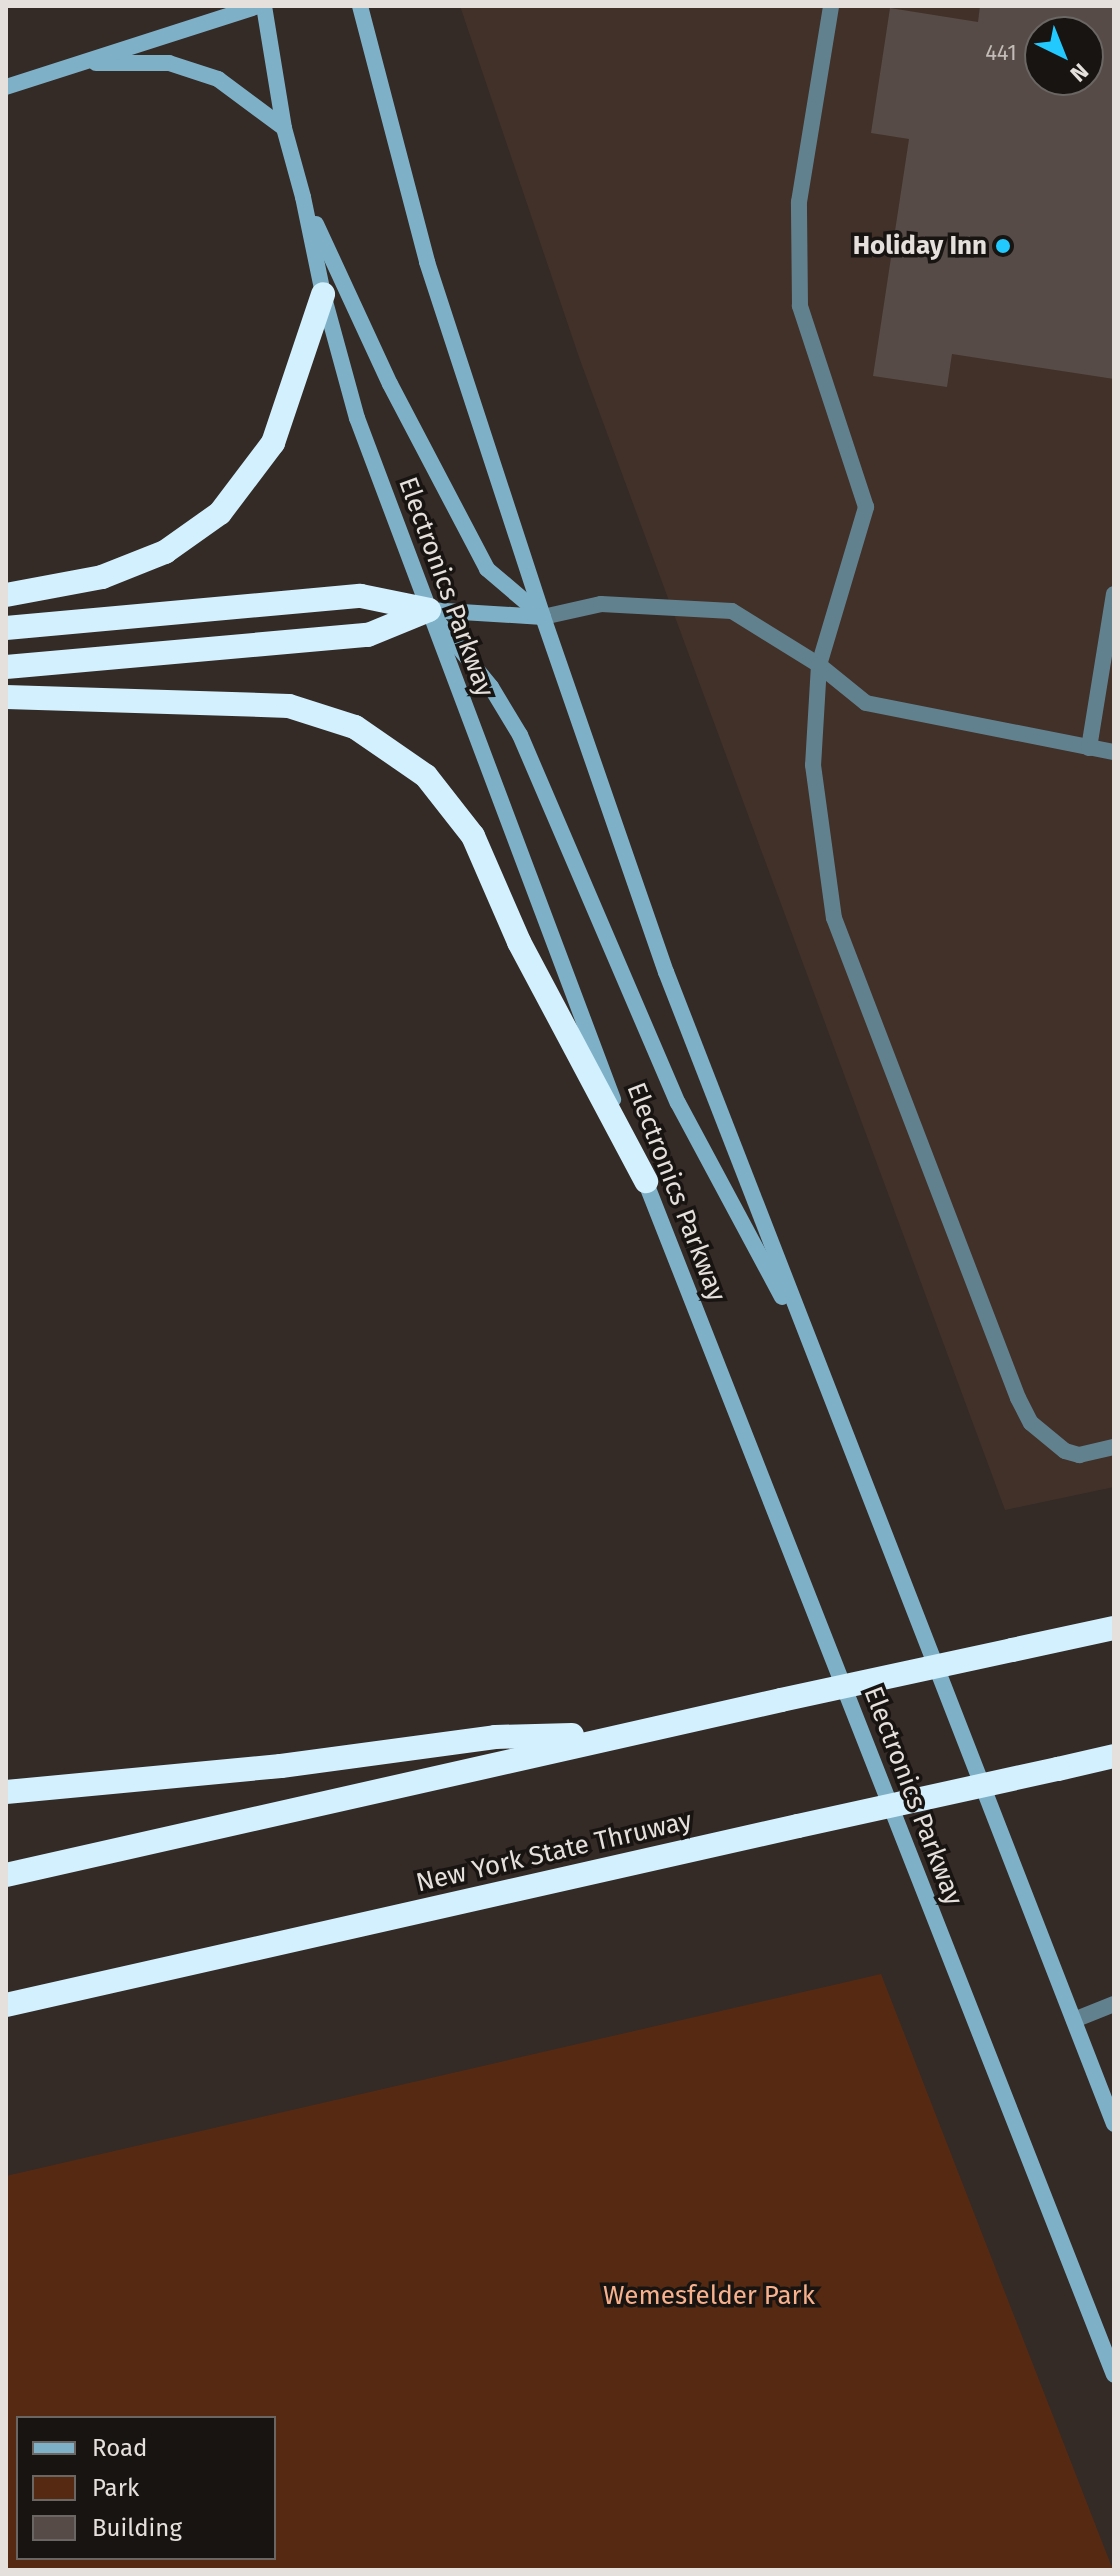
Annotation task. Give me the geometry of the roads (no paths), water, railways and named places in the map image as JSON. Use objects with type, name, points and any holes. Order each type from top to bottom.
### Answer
[{"type":"highway","points":[[6,595],[102,577],[165,552],[220,513],[273,443],[323,294]]},
{"type":"highway","points":[[6,628],[361,596],[429,610]]},
{"type":"highway","points":[[6,667],[368,635],[429,610]]},
{"type":"highway","points":[[6,697],[289,706],[355,727],[426,776],[473,836],[519,942],[646,1181]]},
{"type":"highway","points":[[6,1875],[626,1734],[1114,1628]]},
{"type":"highway","points":[[6,1792],[281,1766],[495,1737],[626,1734]]},
{"type":"highway","name":"New York State Thruway","points":[[6,2005],[1114,1756]]},
{"type":"main road","points":[[6,87],[261,6]]},
{"type":"main road","name":"Electronics Parkway","points":[[261,6],[284,128],[303,197],[323,294],[357,418],[646,1181],[1114,2375]]},
{"type":"main road","points":[[360,6],[427,262],[543,617],[666,972],[1114,2124]]},
{"type":"main road","points":[[79,63],[169,63],[233,87],[284,128]]},
{"type":"main road","points":[[303,197],[390,384],[487,569],[543,617]]},
{"type":"main road","points":[[429,610],[543,617]]},
{"type":"main road","points":[[429,610],[491,687],[520,735],[678,1103],[814,1355]]},
{"type":"lane","points":[[831,6],[799,202],[800,306],[866,507],[819,665],[813,765],[834,918],[1018,1398],[1031,1423],[1065,1451],[1079,1455],[1114,1447]]},
{"type":"lane","points":[[1089,748],[1114,594]]},
{"type":"lane","points":[[543,617],[601,604],[732,611],[819,665],[866,703],[1114,752]]},
{"type":"lane","points":[[1074,2020],[1114,2004]]},
{"type":"place","name":"Holiday Inn","points":[[1003,246]]},
{"type":"park label","name":"Wemesfelder Park","points":[[709,2296]]}]
